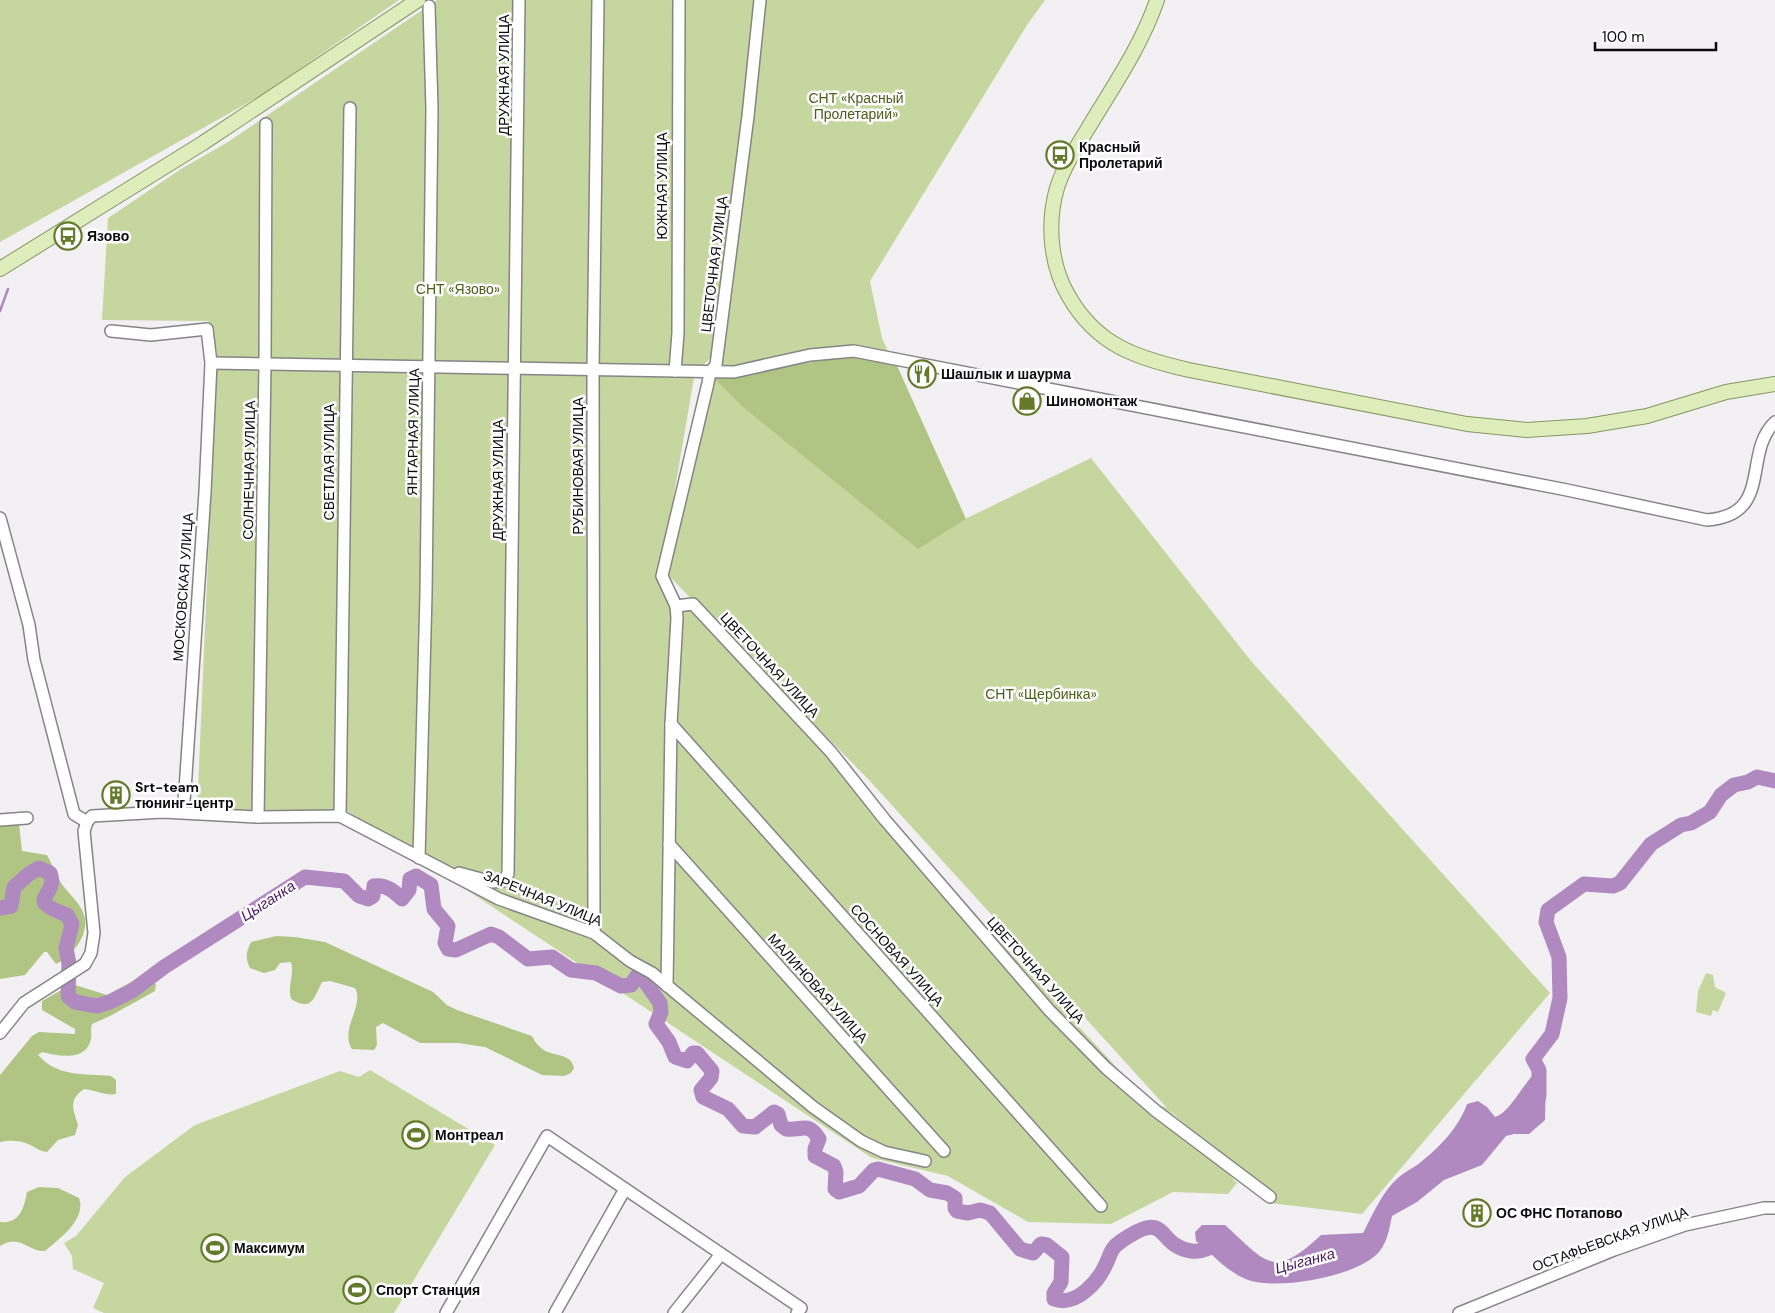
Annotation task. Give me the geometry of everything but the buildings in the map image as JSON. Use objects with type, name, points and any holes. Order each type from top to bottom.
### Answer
[{"type":"main road","points":[[1157,0],[1150,21],[1072,155],[1057,187],[1052,218],[1052,249],[1061,283],[1076,310],[1097,334],[1122,350],[1152,362],[1189,370],[1466,424],[1527,430],[1587,426],[1630,419],[1726,392],[1775,384]]},
{"type":"main road","points":[[0,269],[423,3]]},
{"type":"street","name":"ДРУЖНАЯ УЛИЦА","points":[[424,861],[492,882],[503,881],[508,874],[519,0]]},
{"type":"street","name":"РУБИНОВАЯ УЛИЦА","points":[[594,933],[592,370],[598,0]]},
{"type":"street","name":"ЮЖНАЯ УЛИЦА","points":[[675,371],[678,333],[678,0]]},
{"type":"street","name":"ЦВЕТОЧНАЯ УЛИЦА","points":[[760,0],[748,116],[716,365],[710,372],[662,576],[676,606],[693,604],[771,686],[831,752],[885,820],[1049,1010],[1106,1068],[1156,1111],[1270,1197]]},
{"type":"street","name":"ЯНТАРНАЯ УЛИЦА","points":[[423,3],[432,109],[424,861]]},
{"type":"street","name":"СВЕТЛАЯ УЛИЦА","points":[[340,816],[350,108]]},
{"type":"street","name":"СОЛНЕЧНАЯ УЛИЦА","points":[[258,817],[266,364],[266,124]]},
{"type":"street","name":"МОСКОВСКАЯ УЛИЦА","points":[[111,331],[151,335],[207,329],[211,363],[201,557],[185,790],[184,800],[178,812]]},
{"type":"street","points":[[211,363],[734,372],[810,355],[854,351],[1568,490],[1707,520],[1724,519],[1740,510],[1754,483],[1764,436],[1775,422]]},
{"type":"street","points":[[0,518],[29,625],[34,660],[74,814],[90,819],[85,845],[94,933],[91,953],[85,964],[24,1003],[0,1033]]},
{"type":"street","points":[[667,986],[671,724],[676,606]]},
{"type":"street","name":"СОСНОВАЯ УЛИЦА","points":[[671,724],[1101,1206]]},
{"type":"street","name":"ЗАРЕЧНАЯ УЛИЦА","points":[[90,819],[178,812],[258,817],[340,816],[499,899],[594,933],[630,961],[652,973],[812,1107],[861,1141],[884,1152],[925,1161]]},
{"type":"street","points":[[0,820],[27,818]]},
{"type":"street","name":"МАЛИНОВАЯ УЛИЦА","points":[[669,844],[944,1151]]},
{"type":"street","points":[[446,1313],[546,1136],[801,1308],[797,1313]]},
{"type":"street","points":[[555,1313],[625,1189]]},
{"type":"street","name":"ОСТАФЬЕВСКАЯ УЛИЦА","points":[[1459,1313],[1602,1255],[1685,1225],[1764,1208],[1775,1208]]},
{"type":"street","points":[[674,1313],[721,1254]]},
{"type":"green space","points":[[0,0],[399,0],[262,95],[0,242]]},
{"type":"green space","points":[[437,0],[755,0],[732,208],[712,357],[695,372],[660,576],[1147,1100],[1167,1108],[869,780],[668,575],[720,359],[765,0],[1045,0],[1027,25],[870,281],[882,338],[965,519],[1091,458],[1251,661],[1550,993],[1362,1214],[1270,1203],[1168,1109],[1237,1183],[1228,1194],[1173,1192],[1111,1224],[1028,1222],[948,1176],[872,1158],[346,810],[197,812],[217,353],[208,321],[102,320],[108,218],[181,169],[228,142]]},
{"type":"green space","points":[[850,356],[894,359],[966,519],[918,549],[743,407],[714,378]]},
{"type":"green space","points":[[19,824],[22,851],[47,855],[61,883],[82,910],[85,926],[80,941],[63,960],[56,964],[47,952],[44,952],[25,975],[0,979],[0,825]]},
{"type":"green space","points":[[276,936],[325,942],[433,992],[447,1005],[457,1010],[532,1036],[543,1050],[569,1059],[574,1068],[571,1073],[564,1076],[542,1075],[485,1047],[458,1043],[420,1043],[383,1023],[376,1027],[377,1045],[374,1050],[352,1049],[348,1034],[357,1002],[355,988],[330,981],[322,982],[314,998],[308,1004],[298,1003],[291,999],[290,994],[291,962],[280,963],[275,970],[264,973],[250,968],[247,955],[251,942]]},
{"type":"green space","points":[[1706,973],[1713,975],[1715,987],[1726,993],[1718,1012],[1713,1010],[1711,1016],[1696,1012],[1698,991]]},
{"type":"green space","points":[[142,976],[156,984],[155,991],[92,1024],[91,1039],[83,1051],[71,1056],[42,1052],[38,1055],[54,1068],[63,1071],[111,1076],[116,1080],[116,1094],[84,1089],[79,1093],[73,1105],[78,1125],[75,1135],[58,1140],[47,1152],[22,1142],[0,1142],[0,1075],[32,1036],[39,1032],[75,1034],[75,1029],[42,1010],[42,1001],[72,984],[107,995]]},
{"type":"green space","points":[[370,1070],[495,1145],[394,1313],[104,1313],[93,1308],[104,1283],[73,1269],[72,1256],[64,1243],[76,1236],[125,1177],[195,1125],[340,1071],[359,1077]]},
{"type":"green space","points":[[39,1187],[58,1188],[79,1198],[79,1213],[75,1221],[45,1251],[39,1251],[13,1241],[0,1246],[0,1222],[7,1222],[17,1218],[24,1204],[27,1192]]},
{"type":"water","points":[[1532,1076],[1539,1076],[1546,1081],[1545,1120],[1529,1134],[1506,1136],[1482,1165],[1444,1180],[1417,1202],[1392,1216],[1388,1235],[1382,1248],[1369,1260],[1355,1268],[1339,1274],[1303,1281],[1285,1283],[1256,1282],[1247,1280],[1231,1271],[1196,1241],[1195,1232],[1202,1225],[1225,1225],[1261,1257],[1281,1262],[1292,1258],[1321,1235],[1363,1233],[1387,1190],[1400,1176],[1417,1165],[1440,1145],[1453,1130],[1467,1104],[1478,1101],[1487,1107],[1495,1117],[1500,1115],[1510,1106]]},
{"type":"waterway","points":[[0,311],[8,289]]},
{"type":"waterway","name":"Цыганка","points":[[1539,1096],[1539,1070],[1533,1059],[1552,1034],[1560,998],[1559,957],[1546,922],[1548,910],[1584,884],[1613,886],[1620,883],[1651,844],[1681,825],[1691,823],[1710,812],[1721,795],[1734,785],[1748,782],[1757,777],[1775,781]]},
{"type":"waterway","name":"Цыганка","points":[[0,908],[11,906],[14,887],[29,874],[39,868],[50,873],[52,881],[44,901],[46,905],[67,915],[72,924],[66,948],[69,964],[68,996],[75,1002],[97,1006],[132,991],[164,967],[305,877],[344,881],[359,896],[368,899],[373,896],[374,886],[382,886],[393,891],[402,899],[409,890],[410,879],[416,876],[431,885],[434,909],[448,926],[445,943],[448,949],[456,950],[491,934],[499,937],[528,959],[552,957],[571,970],[596,973],[621,986],[631,985],[637,976],[641,976],[660,1003],[661,1012],[656,1024],[669,1042],[675,1057],[687,1061],[693,1053],[697,1053],[712,1071],[711,1078],[701,1090],[703,1097],[728,1109],[743,1126],[755,1127],[774,1112],[778,1114],[781,1125],[786,1129],[808,1128],[812,1130],[819,1139],[815,1149],[815,1156],[834,1166],[836,1172],[835,1189],[839,1192],[859,1186],[874,1170],[878,1169],[915,1179],[930,1190],[947,1193],[955,1198],[955,1208],[957,1211],[968,1213],[980,1210],[990,1213],[1020,1249],[1033,1253],[1041,1244],[1047,1245],[1062,1257],[1061,1282],[1054,1293],[1054,1299],[1062,1301],[1070,1299],[1085,1291],[1098,1278],[1114,1247],[1136,1232],[1147,1228],[1155,1228],[1161,1231],[1171,1242],[1191,1251],[1204,1250],[1224,1243]]},
{"type":"place","name":"Красный Пролетарий","points":[[1060,155]]},
{"type":"place","name":"Язово","points":[[68,236]]},
{"type":"place","name":"Шашлык и шаурма","points":[[922,374]]},
{"type":"place","name":"Шиномонтаж","points":[[1027,401]]},
{"type":"place","name":"Srt-team тюнинг-центр","points":[[116,795]]},
{"type":"place","name":"Монтреал","points":[[416,1135]]},
{"type":"place","name":"ОС ФНС Потапово","points":[[1477,1213]]},
{"type":"place","name":"Максимум","points":[[215,1248]]},
{"type":"place","name":"Спорт Станция","points":[[357,1290]]},
{"type":"park label","name":"СНТ «Красный Пролетарий»","points":[[856,106]]},
{"type":"park label","name":"СНТ «Язово»","points":[[458,289]]},
{"type":"park label","name":"СНТ «Щербинка»","points":[[1041,694]]}]
